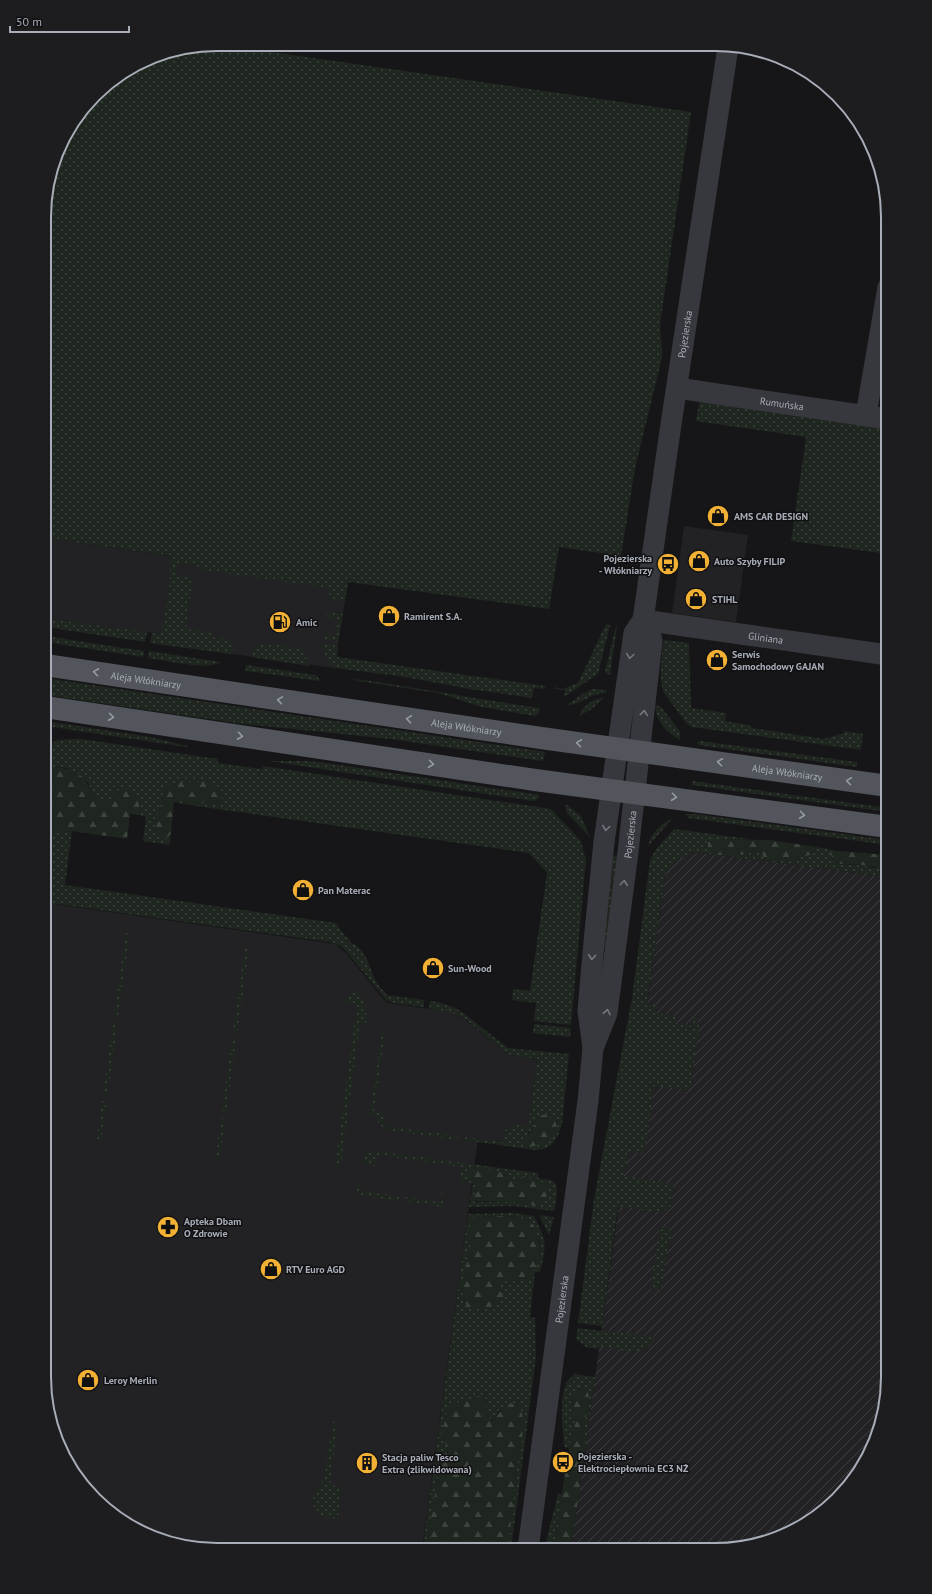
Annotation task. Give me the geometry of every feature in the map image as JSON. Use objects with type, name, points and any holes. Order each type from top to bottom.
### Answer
[{"type":"main road","name":"Aleja Włókniarzy","points":[[51,666],[617,749],[881,785]]},
{"type":"main road","points":[[51,708],[535,780],[881,825]]},
{"type":"street","name":"Pojezierska","points":[[529,1543],[588,1101],[593,1048],[588,1011],[603,854],[611,789],[634,633],[643,620],[727,51]]},
{"type":"street","points":[[866,415],[881,328]]},
{"type":"street","name":"Rumuńska","points":[[677,388],[881,418]]},
{"type":"street","name":"Pojezierska","points":[[593,1048],[607,1013],[640,752],[652,641],[643,620]]},
{"type":"street","name":"Gliniana","points":[[643,620],[881,655]]},
{"type":"shaded area","points":[[684,526],[748,535],[736,622],[672,613]]},
{"type":"shaded area","points":[[51,539],[348,582],[334,668],[160,644],[161,634],[51,619]]},
{"type":"shaded area","points":[[693,852],[881,876],[880,1399],[868,1441],[859,1460],[847,1478],[816,1509],[788,1526],[758,1537],[726,1543],[572,1543],[665,875],[669,867],[687,854]]},
{"type":"shaded area","points":[[51,904],[335,944],[346,953],[383,999],[388,1003],[451,1012],[464,1019],[506,1053],[514,1056],[537,1059],[528,1127],[503,1142],[478,1139],[423,1543],[195,1542],[164,1534],[134,1521],[116,1509],[92,1486],[73,1460],[64,1441],[54,1409],[51,1388]]},
{"type":"green space","points":[[206,51],[265,51],[691,112],[660,325],[662,353],[661,362],[635,468],[621,556],[559,547],[549,609],[348,582],[345,601],[329,599],[330,588],[203,570],[196,565],[178,564],[176,576],[193,578],[186,629],[212,632],[212,637],[229,639],[234,649],[230,654],[150,643],[152,633],[161,634],[169,591],[171,556],[51,539],[52,195],[60,164],[73,134],[92,108],[116,85],[144,68],[185,54]]},
{"type":"green space","points":[[709,400],[881,427],[881,553],[791,541],[806,437],[696,421],[699,403]]},
{"type":"green space","points":[[327,612],[343,614],[338,642],[323,639],[324,634],[336,635],[338,619],[326,617]]},
{"type":"green space","points":[[51,619],[147,632],[145,642],[51,628]]},
{"type":"green space","points":[[606,624],[610,625],[598,674],[564,697],[565,690],[555,689],[555,687],[563,689],[578,683]]},
{"type":"green space","points":[[617,626],[610,675],[605,672]]},
{"type":"green space","points":[[51,637],[144,651],[143,657],[51,643]]},
{"type":"green space","points":[[665,640],[689,643],[691,708],[726,713],[725,721],[749,725],[752,728],[824,739],[844,733],[844,731],[863,734],[861,750],[692,727],[687,724],[664,693],[662,687],[661,668],[663,642]]},
{"type":"green space","points":[[263,643],[302,649],[310,666],[251,657],[253,649]]},
{"type":"green space","points":[[323,644],[338,646],[337,657],[545,686],[545,689],[534,688],[532,698],[470,689],[399,676],[334,668],[324,654]]},
{"type":"green space","points":[[149,651],[221,662],[206,665],[175,663],[148,658]]},
{"type":"green space","points":[[246,665],[316,675],[320,680],[246,671]]},
{"type":"green space","points":[[350,678],[540,708],[539,712],[535,716],[482,707],[438,693],[359,681]]},
{"type":"green space","points":[[51,679],[545,752],[543,761],[391,739],[243,724],[51,696]]},
{"type":"green space","points":[[592,689],[607,690],[606,693],[596,694],[577,703],[567,705],[581,695]]},
{"type":"green space","points":[[599,698],[603,698],[592,709],[579,716],[588,704]]},
{"type":"green space","points":[[655,706],[662,708],[679,730],[680,740],[671,734],[660,722]]},
{"type":"green space","points":[[51,722],[150,737],[187,747],[51,727]]},
{"type":"green space","points":[[81,739],[218,759],[218,763],[262,769],[263,766],[551,809],[581,841],[586,860],[571,1025],[534,1021],[536,1003],[512,1000],[513,989],[530,991],[547,873],[529,853],[196,806],[205,802],[218,804],[223,796],[220,788],[190,783],[173,783],[164,791],[156,819],[167,838],[171,833],[169,845],[143,841],[146,817],[139,815],[140,805],[115,792],[110,801],[99,801],[93,795],[88,782],[67,768],[51,767],[51,744],[57,740]]},
{"type":"green space","points":[[700,741],[857,762],[857,767],[698,745],[698,742]]},
{"type":"green space","points":[[269,761],[319,762],[539,795],[539,798],[534,801]]},
{"type":"green space","points":[[51,766],[69,769],[77,773],[84,779],[99,801],[110,801],[115,792],[125,787],[133,792],[138,798],[139,815],[130,814],[127,839],[72,831],[51,832]]},
{"type":"green space","points":[[210,781],[220,788],[223,796],[218,804],[205,802],[196,806],[174,802],[171,833],[167,838],[162,839],[157,834],[156,819],[164,791],[173,783]]},
{"type":"green space","points":[[692,781],[881,807],[881,811],[692,785]]},
{"type":"green space","points":[[566,804],[581,816],[590,837],[567,813]]},
{"type":"green space","points":[[686,814],[695,814],[881,839],[881,844],[688,818]]},
{"type":"green space","points":[[673,818],[648,846],[651,837],[657,829]]},
{"type":"green space","points":[[674,829],[750,839],[719,839],[746,854],[755,851],[763,855],[763,857],[789,861],[810,855],[817,847],[828,849],[838,863],[863,865],[874,868],[881,864],[881,876],[693,852],[677,861],[667,871],[665,875],[647,1003],[657,1005],[656,1013],[677,1016],[676,1024],[691,1026],[692,1018],[697,1019],[699,1027],[690,1090],[654,1086],[644,1154],[628,1151],[624,1176],[674,1184],[670,1209],[660,1212],[618,1207],[602,1326],[578,1323],[594,1199],[632,998],[650,860],[656,849]]},
{"type":"green space","points":[[72,831],[65,885],[336,923],[346,937],[350,939],[349,942],[364,953],[377,983],[387,995],[424,1000],[424,1007],[393,1003],[386,1000],[346,951],[341,946],[330,942],[51,904],[51,832]]},
{"type":"green space","points":[[719,839],[770,840],[817,847],[810,855],[789,861],[763,858],[763,855],[755,851],[746,854],[720,855],[708,848],[708,842]]},
{"type":"green space","points":[[828,849],[842,852],[878,854],[881,855],[881,866],[842,864],[838,863]]},
{"type":"green space","points":[[611,855],[618,856],[605,948],[603,948]]},
{"type":"green space","points":[[126,932],[130,932],[118,1017],[114,1016]]},
{"type":"green space","points":[[245,948],[249,949],[237,1033],[233,1033]]},
{"type":"green space","points":[[352,992],[357,993],[363,999],[367,1019],[366,1023],[360,1023],[341,1163],[339,1167],[335,1168],[357,1004],[346,1002],[346,997]]},
{"type":"green space","points":[[430,1001],[455,1008],[508,1048],[569,1054],[562,1124],[556,1139],[550,1146],[535,1150],[463,1140],[463,1137],[503,1142],[505,1130],[516,1125],[528,1127],[537,1059],[514,1056],[506,1053],[465,1019],[447,1012],[429,1009]],"holes":[[[538,1115],[556,1123],[527,1135],[535,1125]]]},
{"type":"green space","points":[[113,1022],[118,1023],[107,1096],[103,1095]]},
{"type":"green space","points":[[534,1024],[571,1028],[570,1037],[533,1033]]},
{"type":"green space","points":[[382,1033],[385,1034],[374,1112],[385,1114],[384,1126],[458,1136],[457,1140],[388,1130],[383,1128],[377,1120],[376,1115],[370,1114]]},
{"type":"green space","points":[[232,1039],[236,1039],[226,1112],[222,1112]]},
{"type":"green space","points":[[102,1101],[107,1102],[101,1141],[97,1141]]},
{"type":"green space","points":[[538,1115],[547,1115],[556,1123],[557,1132],[547,1144],[527,1147],[523,1143],[535,1125]]},
{"type":"green space","points":[[221,1118],[225,1119],[220,1158],[216,1157]]},
{"type":"green space","points":[[375,1151],[538,1173],[538,1178],[551,1180],[556,1184],[557,1192],[555,1209],[552,1211],[514,1206],[469,1207],[473,1183],[460,1181],[462,1167],[378,1155],[376,1166],[364,1164],[362,1160],[364,1156],[367,1153]],"holes":[[[503,1173],[510,1179],[520,1181],[524,1176],[549,1185],[536,1206],[514,1202],[474,1202],[476,1185],[474,1179]]]},
{"type":"green space","points":[[471,1169],[487,1169],[503,1173],[510,1179],[520,1181],[524,1176],[549,1185],[548,1193],[544,1203],[536,1206],[514,1202],[474,1201],[476,1185],[474,1179],[468,1177],[467,1171]]},
{"type":"green space","points":[[362,1179],[360,1191],[400,1196],[399,1201],[356,1195]]},
{"type":"green space","points":[[442,1190],[443,1207],[405,1201],[406,1197],[440,1202]]},
{"type":"green space","points":[[513,1213],[534,1216],[543,1238],[545,1249],[540,1272],[535,1272],[530,1317],[535,1318],[536,1357],[512,1543],[508,1543],[513,1511],[516,1468],[522,1442],[523,1419],[520,1405],[499,1411],[493,1421],[487,1415],[486,1399],[478,1396],[457,1403],[442,1435],[448,1448],[447,1460],[440,1466],[427,1543],[423,1543],[468,1214]],"holes":[[[476,1217],[516,1217],[532,1224],[540,1243],[541,1250],[539,1261],[522,1281],[504,1280],[498,1287],[467,1307],[461,1287],[469,1254],[470,1221]]]},
{"type":"green space","points":[[539,1215],[554,1217],[549,1235]]},
{"type":"green space","points":[[500,1216],[526,1220],[536,1229],[537,1238],[541,1249],[539,1259],[530,1281],[513,1280],[505,1282],[498,1287],[503,1296],[501,1300],[493,1306],[484,1309],[467,1307],[461,1287],[469,1254],[469,1221],[476,1217]]},
{"type":"green space","points":[[660,1227],[668,1229],[672,1235],[671,1243],[668,1243],[661,1290],[651,1289]]},
{"type":"green space","points":[[578,1328],[655,1337],[646,1349],[639,1351],[622,1351],[599,1346],[598,1349],[586,1347],[576,1339]]},
{"type":"green space","points":[[574,1374],[595,1377],[583,1463],[583,1435],[589,1399],[572,1398],[575,1424],[569,1448],[564,1447],[562,1415],[563,1398],[568,1380]]},
{"type":"green space","points":[[579,1386],[587,1387],[589,1398],[583,1435],[583,1463],[572,1543],[556,1543],[557,1524],[569,1448],[575,1424],[572,1398]]},
{"type":"green space","points":[[478,1396],[486,1398],[487,1415],[492,1421],[508,1403],[520,1405],[523,1419],[522,1442],[516,1468],[513,1511],[508,1543],[427,1543],[440,1466],[447,1460],[448,1448],[442,1435],[447,1408]]},
{"type":"green space","points":[[333,1421],[337,1424],[337,1428],[330,1485],[342,1487],[338,1517],[332,1519],[320,1516],[314,1507],[313,1502],[314,1493],[324,1480]]},
{"type":"green space","points":[[558,1494],[563,1494],[557,1524],[556,1543],[546,1543]]},
{"type":"place","name":"AMS CAR DESIGN","points":[[718,516]]},
{"type":"place","name":"Auto Szyby FILIP","points":[[699,561]]},
{"type":"place","name":"Pojezierska - Włókniarzy","points":[[668,564]]},
{"type":"place","name":"STIHL","points":[[696,599]]},
{"type":"place","name":"Ramirent S.A.","points":[[389,616]]},
{"type":"place","name":"Amic","points":[[280,622]]},
{"type":"place","name":"Serwis Samochodowy GAJAN","points":[[717,660]]},
{"type":"place","name":"Pan Materac","points":[[303,890]]},
{"type":"place","name":"Sun-Wood","points":[[433,968]]},
{"type":"place","name":"Apteka Dbam O Zdrowie","points":[[168,1227]]},
{"type":"place","name":"RTV Euro AGD","points":[[271,1269]]},
{"type":"place","name":"Leroy Merlin","points":[[88,1380]]},
{"type":"place","name":"Pojezierska - Elektrociepłownia EC3 NŻ","points":[[563,1462]]},
{"type":"place","name":"Stacja paliw Tesco Extra (zlikwidowana)","points":[[367,1463]]}]
